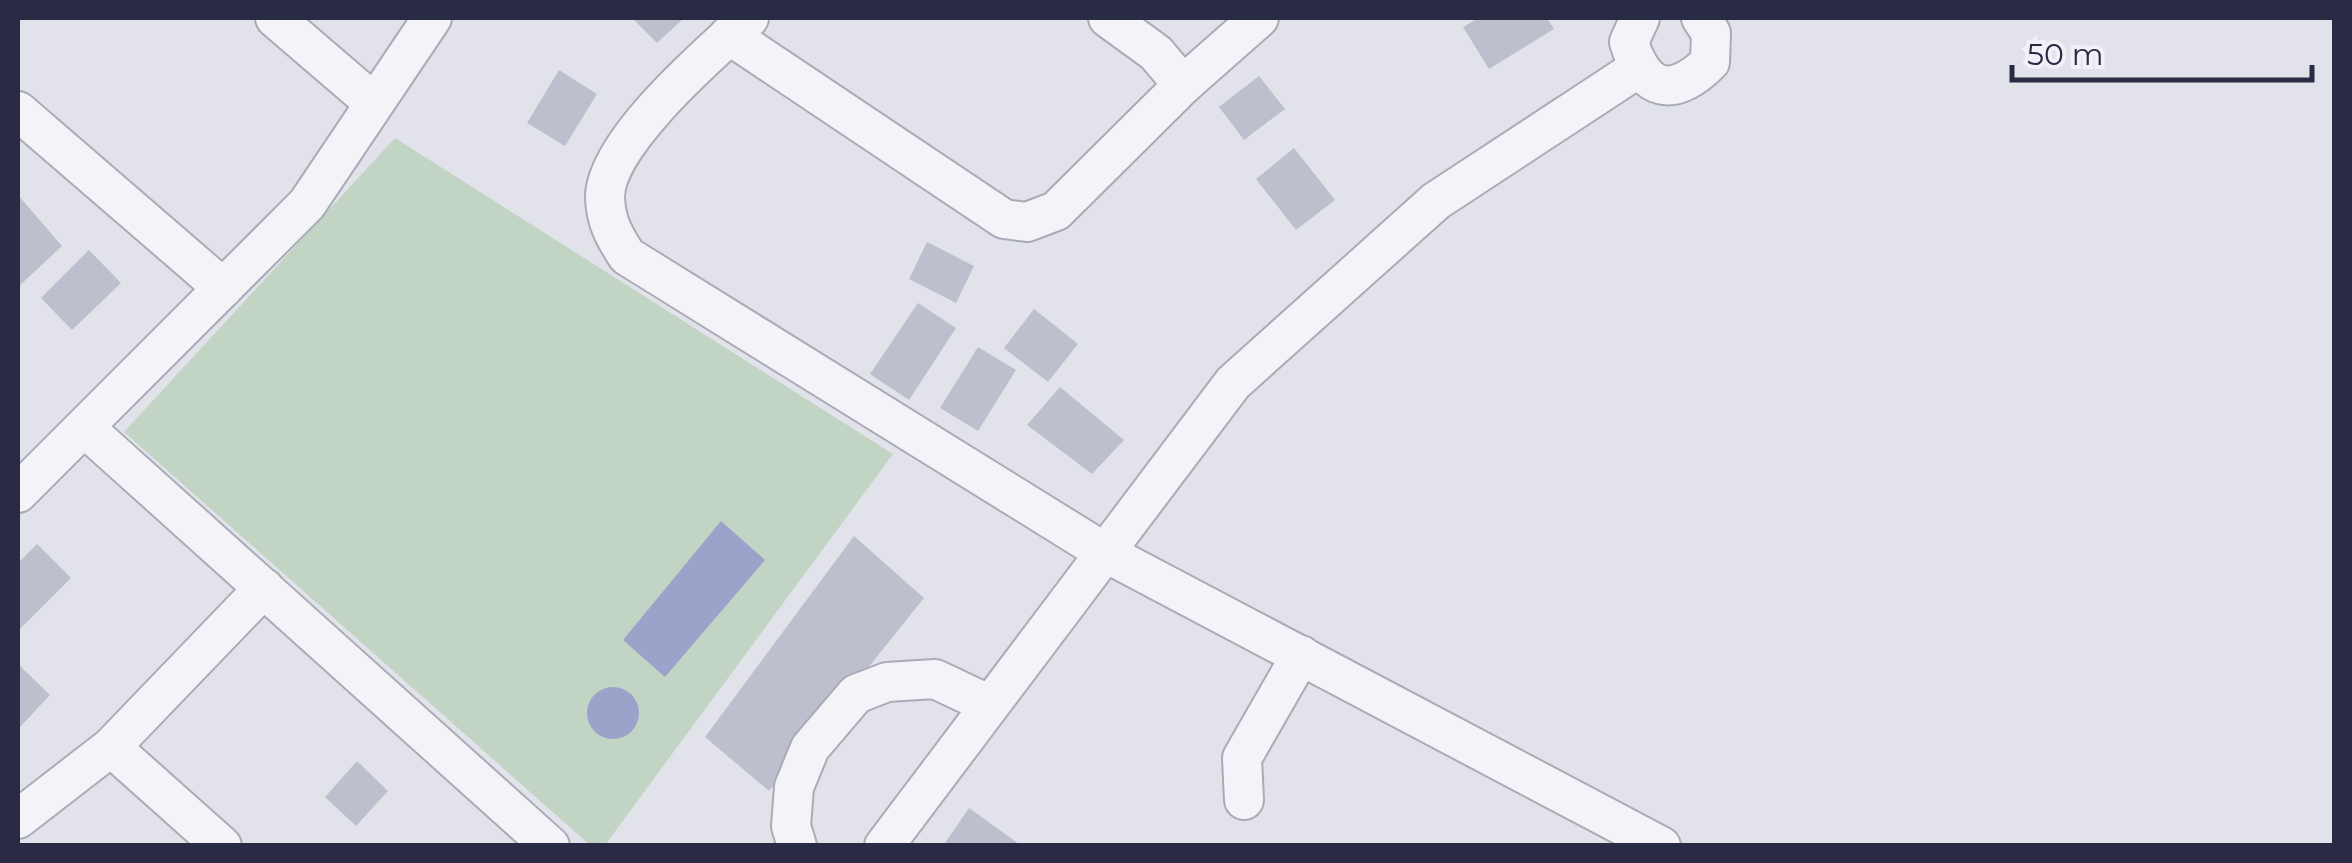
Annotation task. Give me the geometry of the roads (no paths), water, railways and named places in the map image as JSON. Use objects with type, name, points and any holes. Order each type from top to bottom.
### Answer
[{"type":"street","points":[[275,18],[374,103]]},
{"type":"street","points":[[18,493],[307,204],[432,18]]},
{"type":"street","points":[[1108,18],[1156,53],[1183,85]]},
{"type":"street","points":[[1260,18],[1183,85],[1056,211],[1027,222],[1004,219],[739,26],[660,101],[613,166],[604,194],[609,228],[627,256],[1104,552],[1662,846]]},
{"type":"street","points":[[1640,18],[1629,42],[1637,69],[1661,85],[1689,82],[1710,62],[1712,33],[1700,18]]},
{"type":"street","points":[[884,846],[1233,383],[1436,202],[1637,69]]},
{"type":"street","points":[[24,129],[223,288]]},
{"type":"street","points":[[85,428],[550,846]]},
{"type":"street","points":[[18,819],[111,747],[264,588]]},
{"type":"street","points":[[1244,800],[1242,758],[1301,656]]},
{"type":"street","points":[[797,846],[791,826],[794,787],[804,761],[810,748],[856,694],[887,682],[935,679],[988,704]]},
{"type":"street","points":[[111,747],[222,846]]},
{"type":"water","points":[[721,521],[765,560],[665,677],[623,640]]},
{"type":"water","points":[[613,687],[631,695],[639,713],[631,731],[613,739],[595,731],[587,713],[595,695]]}]
